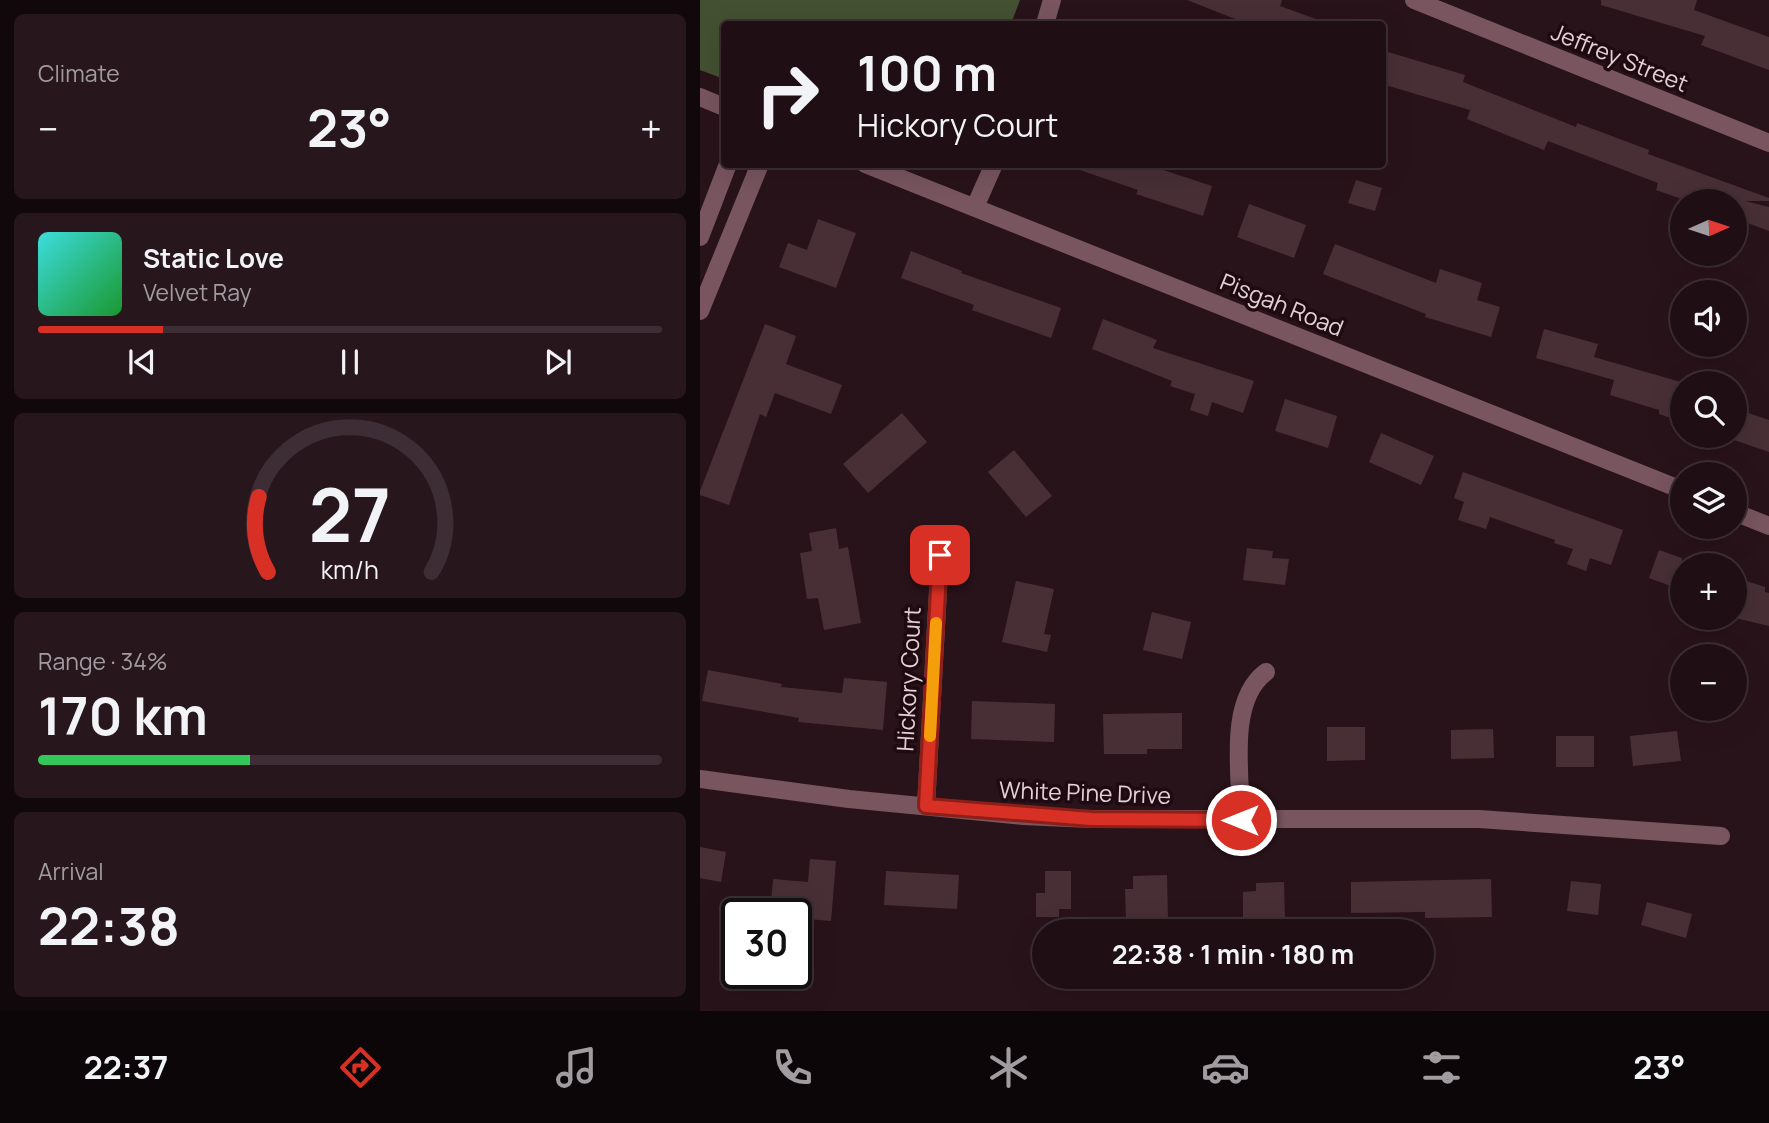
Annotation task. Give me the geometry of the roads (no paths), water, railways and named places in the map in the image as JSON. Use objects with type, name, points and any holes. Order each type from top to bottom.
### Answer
[{"type":"street","points":[[1046,21],[1052,0]]},
{"type":"street","name":"Jeffrey Street","points":[[1413,0],[1769,144]]},
{"type":"street","points":[[700,97],[721,106]]},
{"type":"street","points":[[700,237],[726,168]]},
{"type":"street","points":[[700,311],[758,168]]},
{"type":"street","name":"Pisgah Road","points":[[875,168],[1670,485]]},
{"type":"street","points":[[975,208],[992,168]]},
{"type":"street","points":[[1747,517],[1769,526]]},
{"type":"street","name":"Hickory Court","points":[[926,806],[940,555]]},
{"type":"street","points":[[1241,820],[1240,712],[1250,687],[1266,672]]},
{"type":"street","name":"White Pine Drive","points":[[700,779],[926,806],[1091,819],[1479,820],[1721,836]]}]
